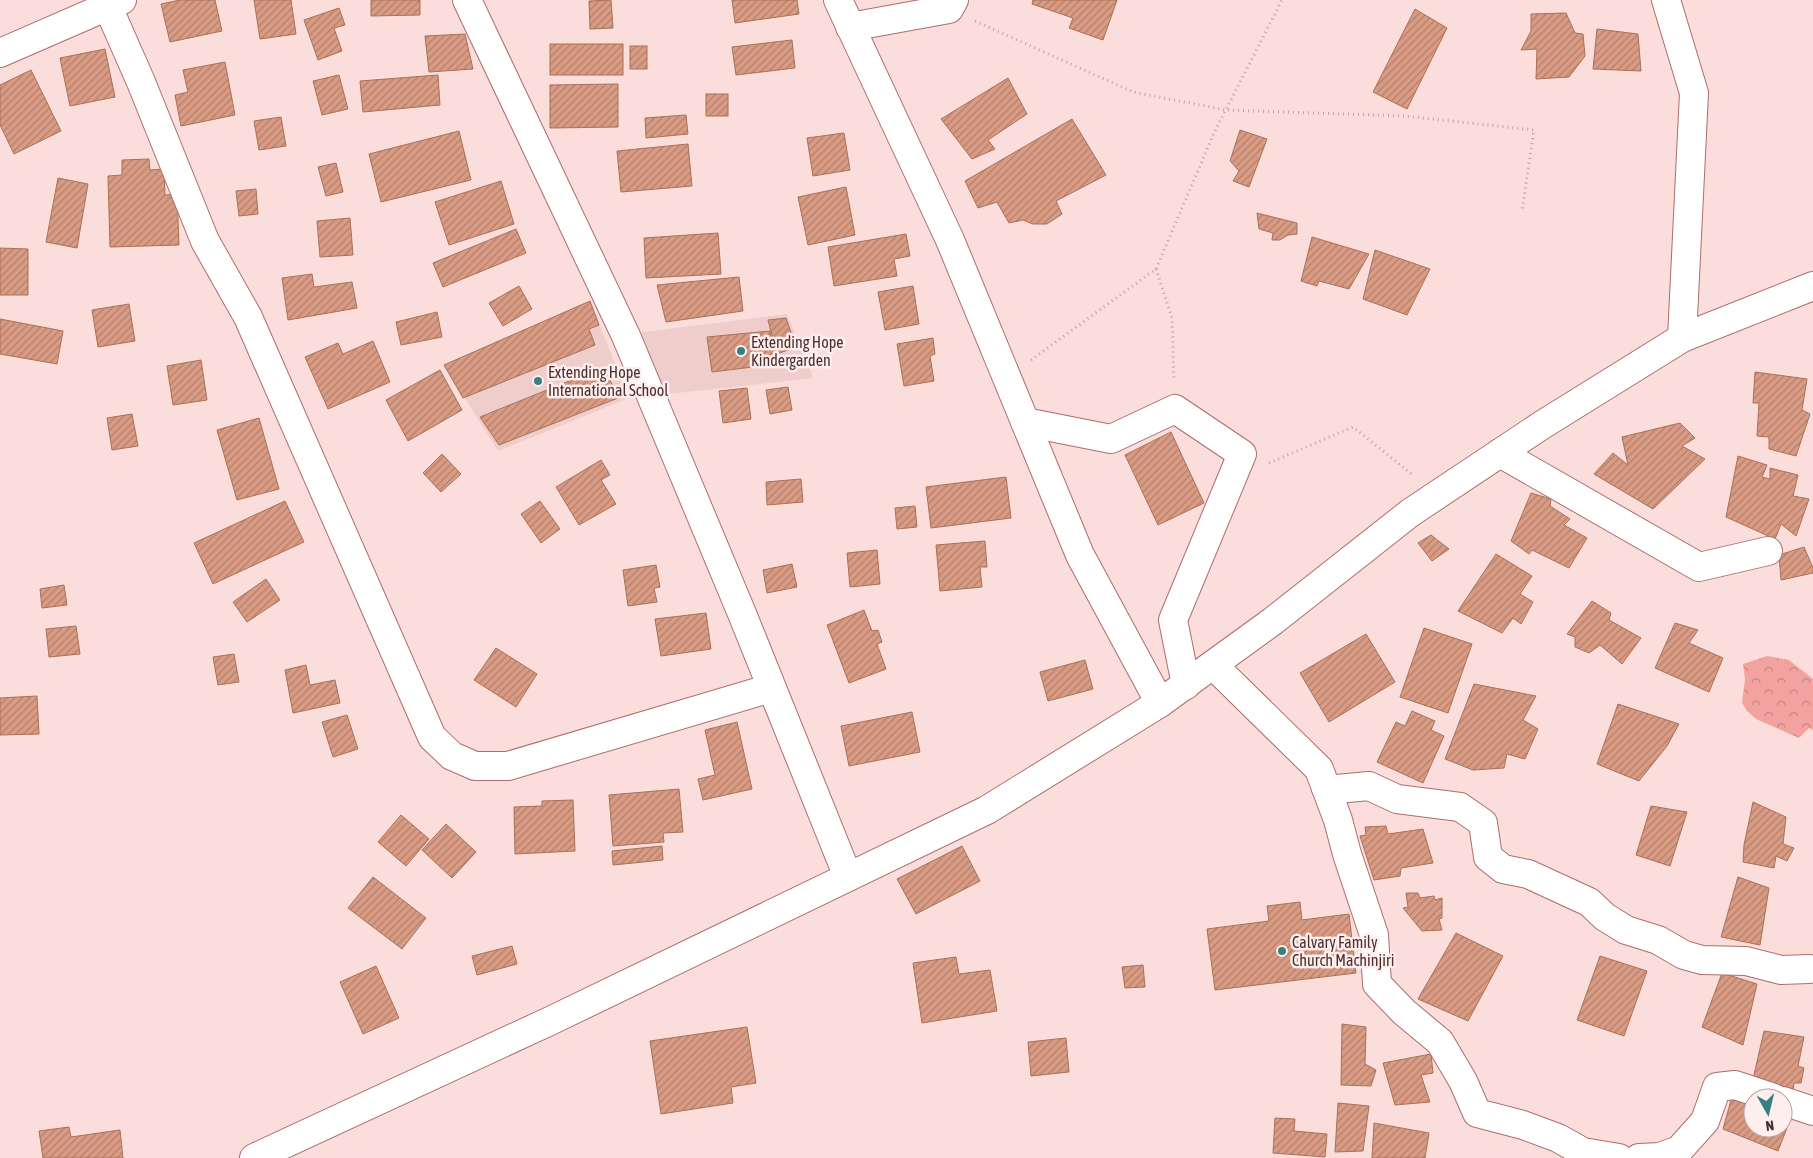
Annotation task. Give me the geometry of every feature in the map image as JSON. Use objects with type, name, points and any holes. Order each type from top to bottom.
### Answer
[{"type":"street","points":[[467,0],[626,336],[743,616],[848,877]]},
{"type":"street","points":[[838,0],[950,240],[1080,555],[1160,703]]},
{"type":"street","points":[[1666,0],[1694,93],[1682,338]]},
{"type":"street","points":[[0,53],[115,4],[141,82],[205,241],[248,317],[432,738],[452,756],[475,766],[508,766],[771,688]]},
{"type":"street","points":[[850,27],[951,4]]},
{"type":"street","points":[[254,1158],[550,1021],[987,810],[1186,685],[1273,621],[1410,513],[1500,453],[1682,338],[1813,286]]},
{"type":"street","points":[[1025,422],[1112,439],[1175,409],[1242,454],[1172,620],[1186,685]]},
{"type":"street","points":[[1500,453],[1699,567],[1768,551]]},
{"type":"street","points":[[1213,665],[1320,769],[1338,820],[1360,899],[1374,935],[1377,984],[1404,1012],[1440,1042],[1463,1081],[1477,1113],[1524,1125],[1558,1138],[1583,1152],[1620,1158]]},
{"type":"street","points":[[1326,788],[1337,789],[1369,786],[1397,799],[1460,807],[1483,823],[1488,856],[1503,869],[1528,874],[1565,890],[1589,902],[1605,918],[1626,930],[1658,940],[1684,954],[1702,960],[1746,960],[1782,970],[1809,969]]},
{"type":"street","points":[[1639,1158],[1660,1157],[1679,1150],[1705,1121],[1717,1087],[1735,1085],[1744,1088]]},
{"type":"street","points":[[1793,1104],[1813,1111]]},
{"type":"path","points":[[1007,378],[1156,269],[1214,132],[1282,0]]},
{"type":"path","points":[[951,4],[1133,92],[1226,110],[1404,116],[1534,130],[1522,212]]},
{"type":"path","points":[[1156,269],[1172,318],[1175,409]]},
{"type":"path","points":[[1242,454],[1260,467],[1353,428],[1438,494]]},
{"type":"shaded area","name":"Extending Hope International School","points":[[590,301],[629,398],[498,451],[444,365]]},
{"type":"shaded area","points":[[787,314],[813,378],[659,395],[636,333]]},
{"type":"green space","points":[[1767,656],[1789,660],[1813,679],[1813,730],[1809,728],[1799,738],[1756,719],[1747,711],[1742,703],[1745,679],[1743,664]]},
{"type":"building","points":[[180,0],[215,0],[222,31],[170,42],[161,4]]},
{"type":"building","points":[[254,0],[291,0],[296,34],[260,39]]},
{"type":"building","points":[[371,0],[420,0],[420,15],[371,16]]},
{"type":"building","points":[[611,0],[613,28],[590,29],[589,1]]},
{"type":"building","points":[[732,0],[797,0],[799,14],[735,23]]},
{"type":"building","points":[[1033,0],[1117,0],[1103,40],[1069,28],[1073,18],[1032,4]]},
{"type":"building","points":[[339,8],[345,25],[334,28],[342,51],[318,60],[304,20]]},
{"type":"building","points":[[1415,9],[1447,28],[1407,109],[1373,92]]},
{"type":"building","points":[[1566,13],[1575,33],[1583,34],[1585,56],[1569,77],[1536,79],[1537,49],[1521,50],[1531,31],[1531,14]]},
{"type":"building","points":[[1597,29],[1638,34],[1641,71],[1593,69]]},
{"type":"building","points":[[465,34],[473,69],[429,72],[425,36]]},
{"type":"building","points":[[792,40],[795,68],[736,75],[732,47]]},
{"type":"building","points":[[550,44],[623,44],[623,75],[550,75]]},
{"type":"building","points":[[630,46],[647,46],[647,69],[630,69]]},
{"type":"building","points":[[105,49],[115,97],[70,106],[60,58]]},
{"type":"building","points":[[225,62],[235,115],[181,126],[175,95],[188,92],[183,70]]},
{"type":"building","points":[[31,70],[61,131],[14,154],[0,125],[0,85]]},
{"type":"building","points":[[339,75],[348,109],[322,115],[313,81]]},
{"type":"building","points":[[438,75],[440,105],[363,112],[360,81]]},
{"type":"building","points":[[1008,78],[1027,114],[988,140],[995,149],[972,159],[941,119]]},
{"type":"building","points":[[618,84],[618,127],[550,128],[550,85]]},
{"type":"building","points":[[706,94],[728,94],[728,116],[706,116]]},
{"type":"building","points":[[686,115],[688,134],[646,138],[645,118]]},
{"type":"building","points":[[281,117],[286,146],[259,150],[254,121]]},
{"type":"building","points":[[1072,119],[1106,175],[1056,201],[1062,214],[1047,224],[1033,224],[1023,220],[1009,223],[997,202],[978,208],[965,181]]},
{"type":"building","points":[[1240,130],[1267,139],[1249,187],[1233,181],[1239,171],[1230,161]]},
{"type":"building","points":[[459,131],[471,180],[381,202],[369,154]]},
{"type":"building","points":[[844,133],[850,170],[813,176],[807,138]]},
{"type":"building","points":[[688,144],[692,186],[621,192],[617,151]]},
{"type":"building","points":[[149,159],[150,170],[164,169],[165,195],[177,194],[179,245],[110,247],[108,176],[122,175],[122,160]]},
{"type":"building","points":[[336,163],[343,192],[326,196],[318,167]]},
{"type":"building","points":[[58,178],[88,184],[77,248],[46,242]]},
{"type":"building","points":[[501,181],[514,224],[449,245],[435,202]]},
{"type":"building","points":[[846,187],[855,235],[808,245],[798,197]]},
{"type":"building","points":[[256,189],[258,214],[239,216],[236,191]]},
{"type":"building","points":[[1257,213],[1297,223],[1297,234],[1288,235],[1280,240],[1272,240],[1273,233],[1259,229]]},
{"type":"building","points":[[350,218],[353,255],[320,257],[317,221]]},
{"type":"building","points":[[516,229],[526,253],[443,287],[433,263]]},
{"type":"building","points":[[718,233],[721,274],[646,278],[644,238]]},
{"type":"building","points":[[906,234],[910,256],[894,259],[897,276],[834,286],[828,247]]},
{"type":"building","points":[[1312,237],[1369,254],[1349,289],[1319,281],[1317,286],[1301,281]]},
{"type":"building","points":[[0,248],[28,249],[28,295],[0,295]]},
{"type":"building","points":[[1375,250],[1430,269],[1407,315],[1363,299]]},
{"type":"building","points":[[312,274],[314,287],[352,282],[357,308],[288,320],[282,278]]},
{"type":"building","points":[[739,277],[743,311],[666,322],[657,285]]},
{"type":"building","points":[[519,286],[532,309],[503,326],[489,303]]},
{"type":"building","points":[[913,286],[919,324],[885,330],[878,292]]},
{"type":"building","name":"Extending Hope International School","points":[[590,301],[599,325],[589,329],[595,345],[463,398],[444,365]]},
{"type":"building","points":[[129,304],[135,341],[98,347],[92,310]]},
{"type":"building","points":[[437,312],[442,337],[401,345],[396,322]]},
{"type":"building","name":"Extending Hope Kindergarden","points":[[786,318],[796,347],[777,354],[768,320]]},
{"type":"building","points":[[0,319],[63,331],[57,364],[0,354]]},
{"type":"building","name":"Extending Hope Kindergarden","points":[[770,331],[777,364],[712,372],[707,337]]},
{"type":"building","points":[[933,338],[935,354],[930,356],[934,381],[904,386],[897,344]]},
{"type":"building","points":[[373,341],[390,382],[328,409],[305,357],[338,343],[343,354]]},
{"type":"building","points":[[201,360],[207,400],[173,405],[167,366]]},
{"type":"building","name":"Extending Hope International School","points":[[604,367],[618,398],[499,445],[480,417]]},
{"type":"building","points":[[440,370],[462,410],[408,441],[386,400]]},
{"type":"building","points":[[1755,372],[1807,379],[1802,410],[1810,414],[1796,456],[1769,449],[1769,437],[1757,436],[1759,403],[1753,403]]},
{"type":"building","points":[[788,387],[792,410],[770,414],[766,390]]},
{"type":"building","points":[[747,388],[751,419],[723,423],[719,391]]},
{"type":"building","points":[[132,414],[138,446],[112,450],[107,418]]},
{"type":"building","points":[[259,418],[279,489],[237,500],[217,430]]},
{"type":"building","points":[[1680,423],[1695,438],[1682,446],[1705,459],[1653,509],[1594,474],[1613,453],[1628,465],[1622,437]]},
{"type":"building","points":[[1171,432],[1204,503],[1158,525],[1125,455]]},
{"type":"building","points":[[442,454],[461,474],[441,492],[423,473]]},
{"type":"building","points":[[1738,456],[1767,465],[1762,477],[1770,479],[1770,468],[1798,475],[1793,496],[1809,499],[1796,536],[1781,524],[1775,539],[1726,517]]},
{"type":"building","points":[[601,460],[610,475],[601,480],[616,504],[579,525],[556,487]]},
{"type":"building","points":[[1006,477],[1011,518],[931,528],[926,487]]},
{"type":"building","points":[[801,479],[803,502],[767,505],[766,482]]},
{"type":"building","points":[[1531,493],[1551,499],[1550,506],[1570,519],[1564,525],[1587,538],[1569,568],[1532,550],[1529,554],[1511,541]]},
{"type":"building","points":[[285,501],[304,542],[213,584],[194,543]]},
{"type":"building","points":[[540,501],[560,529],[541,543],[521,514]]},
{"type":"building","points":[[915,506],[917,527],[897,529],[895,508]]},
{"type":"building","points":[[1431,535],[1449,549],[1432,561],[1418,543]]},
{"type":"building","points":[[985,541],[987,567],[980,567],[982,587],[940,591],[936,545]]},
{"type":"building","points":[[1804,547],[1813,568],[1813,573],[1781,580],[1779,555]]},
{"type":"building","points":[[877,550],[880,584],[850,587],[847,553]]},
{"type":"building","points":[[1496,554],[1532,576],[1520,594],[1533,602],[1521,624],[1513,618],[1502,633],[1458,611]]},
{"type":"building","points":[[792,564],[797,587],[767,593],[763,570]]},
{"type":"building","points":[[656,565],[660,587],[654,588],[657,602],[628,606],[623,570]]},
{"type":"building","points":[[266,579],[280,600],[247,622],[233,602]]},
{"type":"building","points":[[64,585],[67,605],[42,608],[40,589]]},
{"type":"building","points":[[1592,601],[1611,613],[1609,620],[1641,638],[1622,664],[1600,645],[1589,653],[1575,647],[1575,637],[1567,634]]},
{"type":"building","points":[[864,610],[872,631],[878,630],[882,642],[877,644],[886,669],[849,683],[827,625]]},
{"type":"building","points":[[706,613],[711,649],[661,656],[655,619]]},
{"type":"building","points":[[1675,623],[1698,630],[1689,643],[1723,658],[1709,692],[1655,668]]},
{"type":"building","points":[[76,626],[80,654],[49,657],[46,629]]},
{"type":"building","points":[[1424,628],[1472,644],[1448,713],[1400,697]]},
{"type":"building","points":[[1366,634],[1395,682],[1329,722],[1300,673]]},
{"type":"building","points":[[496,648],[537,674],[516,707],[474,680]]},
{"type":"building","points":[[234,654],[239,682],[218,685],[213,657]]},
{"type":"building","points":[[1085,660],[1093,689],[1048,701],[1040,672]]},
{"type":"building","points":[[306,665],[310,685],[335,680],[340,703],[293,713],[285,670]]},
{"type":"building","points":[[1474,684],[1536,696],[1523,720],[1538,729],[1525,759],[1507,754],[1504,768],[1473,770],[1445,759]]},
{"type":"building","points":[[37,696],[39,734],[0,735],[0,698]]},
{"type":"building","points":[[1618,704],[1679,724],[1667,746],[1639,781],[1597,764]]},
{"type":"building","points":[[1412,711],[1435,721],[1431,730],[1444,736],[1423,783],[1377,762],[1396,722],[1405,726]]},
{"type":"building","points":[[912,712],[920,752],[849,766],[841,726]]},
{"type":"building","points":[[347,715],[358,749],[333,757],[322,722]]},
{"type":"building","points":[[737,722],[752,789],[703,800],[698,779],[715,775],[705,730]]},
{"type":"building","points":[[679,789],[683,832],[663,833],[664,842],[613,846],[609,795]]},
{"type":"building","points":[[573,800],[575,851],[515,854],[514,807],[542,806],[542,801]]},
{"type":"building","points":[[1753,802],[1786,817],[1783,844],[1794,848],[1787,861],[1776,856],[1774,868],[1743,862],[1744,845]]},
{"type":"building","points":[[1651,806],[1687,812],[1670,866],[1636,855]]},
{"type":"building","points":[[401,815],[429,839],[406,866],[378,842]]},
{"type":"building","points":[[446,824],[476,852],[452,878],[422,850]]},
{"type":"building","points":[[1386,826],[1388,834],[1423,829],[1433,863],[1401,868],[1400,876],[1374,880],[1360,836],[1366,835],[1365,827]]},
{"type":"building","points":[[662,846],[663,860],[613,865],[612,851]]},
{"type":"building","points":[[962,846],[980,881],[916,914],[897,879]]},
{"type":"building","points":[[373,877],[426,918],[402,949],[348,908]]},
{"type":"building","points":[[1738,877],[1769,888],[1760,945],[1721,937]]},
{"type":"building","points":[[1406,893],[1418,893],[1420,898],[1434,896],[1435,900],[1442,898],[1442,918],[1439,919],[1442,930],[1422,931],[1403,908],[1408,907]]},
{"type":"building","name":"Calvary Family Church Machinjiri","points":[[1300,902],[1302,920],[1349,914],[1356,973],[1215,990],[1207,929],[1269,921],[1267,906]]},
{"type":"building","points":[[1456,933],[1503,956],[1468,1021],[1418,999]]},
{"type":"building","points":[[512,946],[517,964],[477,975],[472,956]]},
{"type":"building","points":[[1600,956],[1647,971],[1624,1036],[1577,1020]]},
{"type":"building","points":[[956,957],[959,974],[990,970],[997,1011],[922,1023],[913,963]]},
{"type":"building","points":[[1143,965],[1145,987],[1125,988],[1122,967]]},
{"type":"building","points":[[376,966],[399,1018],[363,1034],[340,982]]},
{"type":"building","points":[[1722,973],[1757,984],[1743,1045],[1702,1027]]},
{"type":"building","points":[[1342,1024],[1366,1027],[1365,1064],[1376,1070],[1371,1086],[1341,1085]]},
{"type":"building","points":[[747,1027],[756,1083],[731,1087],[733,1103],[661,1114],[650,1041]]},
{"type":"building","points":[[1764,1031],[1804,1037],[1798,1066],[1804,1068],[1801,1083],[1794,1083],[1793,1093],[1793,1088],[1751,1088]]},
{"type":"building","points":[[1066,1038],[1069,1072],[1031,1076],[1028,1042]]},
{"type":"building","points":[[1431,1054],[1433,1073],[1421,1075],[1430,1102],[1395,1105],[1383,1063]]},
{"type":"building","points":[[1733,1093],[1743,1096],[1743,1137],[1723,1129]]},
{"type":"building","points":[[1338,1103],[1369,1106],[1363,1151],[1335,1152]]},
{"type":"building","points":[[1275,1118],[1295,1119],[1294,1131],[1327,1134],[1325,1157],[1273,1153]]},
{"type":"building","points":[[1374,1123],[1429,1133],[1425,1158],[1372,1158]]},
{"type":"building","points":[[69,1127],[71,1137],[120,1130],[123,1158],[43,1158],[39,1131]]},
{"type":"building","points":[[1746,1138],[1783,1138],[1778,1151]]},
{"type":"place","name":"Extending Hope Kindergarden","points":[[741,351]]},
{"type":"place","name":"Extending Hope International School","points":[[538,381]]},
{"type":"place","name":"Calvary Family Church Machinjiri","points":[[1282,951]]}]
